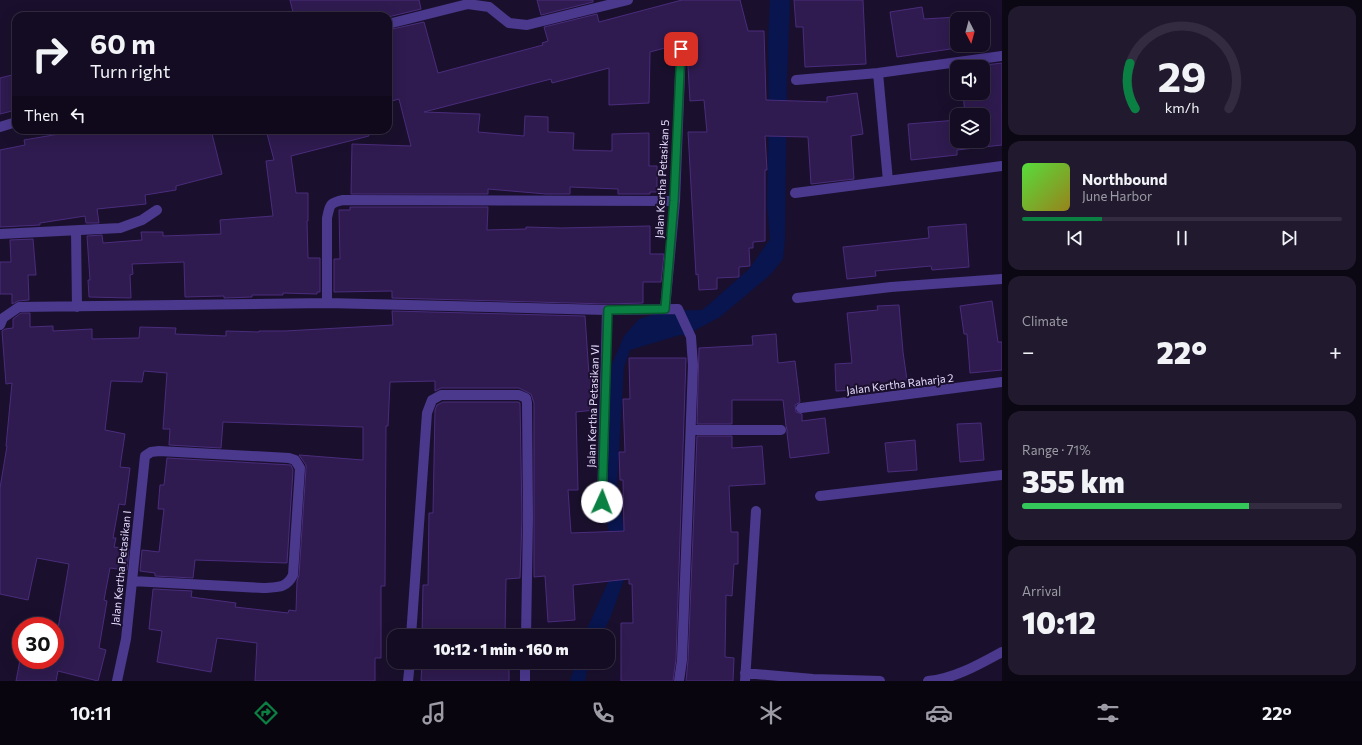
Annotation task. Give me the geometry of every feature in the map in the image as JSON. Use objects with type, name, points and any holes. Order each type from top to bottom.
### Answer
[{"type":"street","points":[[392,23],[468,4],[489,7],[509,23],[527,26],[628,0]]},
{"type":"street","name":"Jalan Kertha Petasikan 5","points":[[665,309],[674,201],[681,49]]},
{"type":"street","points":[[796,80],[878,73],[1002,56]]},
{"type":"street","points":[[878,73],[888,181]]},
{"type":"street","points":[[0,127],[12,123]]},
{"type":"street","points":[[795,193],[1002,166]]},
{"type":"street","points":[[327,303],[327,218],[330,205],[334,202],[343,200],[674,201]]},
{"type":"street","points":[[0,234],[120,228],[142,220],[157,210]]},
{"type":"street","points":[[76,231],[77,307]]},
{"type":"street","points":[[797,298],[891,287],[1002,279]]},
{"type":"street","points":[[1,322],[19,307],[327,303],[608,310],[678,309],[691,337],[693,365],[682,660],[678,681]]},
{"type":"street","name":"Jalan Kertha Petasikan VI","points":[[602,502],[608,310]]},
{"type":"street","name":"Jalan Kertha Raharja 2","points":[[801,408],[1002,382]]},
{"type":"street","points":[[412,629],[427,413],[432,400],[441,395],[519,395],[526,398],[528,518],[526,629]]},
{"type":"street","points":[[691,430],[781,430]]},
{"type":"street","name":"Jalan Kertha Petasikan I","points":[[117,681],[126,639],[132,581],[145,456],[151,452],[160,451],[289,458],[295,460],[300,468],[293,574],[286,584],[280,587],[269,587],[132,581]]},
{"type":"street","points":[[820,496],[1002,475]]},
{"type":"street","points":[[756,512],[745,677],[880,681]]},
{"type":"street","points":[[928,681],[934,681],[977,666],[1002,652]]},
{"type":"street","points":[[408,681],[409,669]]},
{"type":"street","points":[[525,669],[525,681]]},
{"type":"shaded area","points":[[770,0],[790,0],[787,78],[785,240],[783,259],[770,275],[720,317],[686,335],[680,335],[630,350],[624,367],[617,484],[628,558],[626,574],[611,616],[604,629],[587,629],[613,571],[613,551],[606,518],[604,490],[606,428],[612,364],[624,336],[639,319],[665,311],[702,310],[749,269],[770,239],[767,205],[769,112],[768,45]]},
{"type":"shaded area","points":[[574,669],[588,669],[585,681],[570,681]]},
{"type":"building","points":[[290,0],[419,0],[421,9],[392,16],[392,12],[293,12]]},
{"type":"building","points":[[537,0],[593,0],[593,2],[541,15]]},
{"type":"building","points":[[682,0],[740,0],[748,31],[764,31],[766,100],[827,102],[827,97],[857,93],[863,134],[851,136],[854,179],[811,184],[808,137],[765,136],[767,170],[765,170],[765,241],[753,242],[753,248],[749,248],[750,266],[739,267],[739,277],[717,278],[717,289],[699,290],[698,274],[696,275],[688,132],[707,132],[704,100],[690,101],[686,43],[678,43],[676,45],[650,52],[649,103],[609,105],[609,68],[552,83],[551,79],[424,112],[480,114],[478,132],[524,136],[525,116],[548,117],[548,132],[574,133],[573,150],[612,151],[612,134],[649,133],[649,166],[657,166],[657,192],[650,192],[650,194],[618,194],[618,189],[570,187],[570,194],[546,194],[488,189],[488,194],[351,194],[352,144],[411,146],[399,99],[392,101],[392,29],[424,22],[438,73],[543,45],[542,43],[548,41],[544,27],[597,14],[599,22]]},
{"type":"building","points":[[794,0],[863,0],[866,64],[805,67],[803,27],[796,27]]},
{"type":"building","points":[[922,7],[924,19],[950,17],[950,49],[897,57],[890,12]]},
{"type":"building","points":[[1002,63],[1002,145],[990,146],[990,108],[964,108],[964,100],[990,100],[990,64]]},
{"type":"building","points":[[12,75],[12,111],[0,114],[0,78]]},
{"type":"building","points":[[950,121],[950,148],[975,148],[957,150],[957,155],[911,160],[908,124]]},
{"type":"building","points":[[59,134],[212,134],[222,174],[176,186],[176,190],[145,195],[146,204],[97,209],[99,223],[86,223],[85,216],[40,223],[40,225],[0,227],[0,150],[25,145],[24,140]]},
{"type":"building","points":[[267,134],[369,134],[369,136],[291,156],[296,193],[308,193],[308,258],[320,258],[320,292],[317,292],[317,294],[283,293],[283,295],[252,295],[252,297],[185,297],[184,262],[132,264],[133,274],[130,275],[131,298],[89,297],[88,280],[90,280],[87,236],[102,235],[103,243],[142,240],[141,232],[163,232],[163,236],[221,234],[220,220],[273,216],[266,161],[274,160]]},
{"type":"building","points":[[350,207],[488,207],[487,230],[526,229],[526,227],[561,228],[650,226],[650,254],[664,254],[661,282],[643,282],[643,303],[607,304],[392,298],[392,291],[334,292],[334,259],[340,259],[339,210],[350,210]]},
{"type":"building","points":[[966,224],[969,267],[932,270],[931,266],[875,271],[876,276],[847,279],[843,247],[929,238],[928,227]]},
{"type":"building","points":[[33,239],[36,275],[28,275],[29,300],[18,301],[12,304],[12,294],[0,294],[0,262],[11,262],[10,240]]},
{"type":"building","points":[[992,301],[998,342],[1002,342],[1002,370],[970,373],[967,334],[964,334],[960,306]]},
{"type":"building","points":[[899,305],[908,387],[877,391],[877,389],[836,391],[835,364],[852,363],[847,313],[878,310],[877,306]]},
{"type":"building","points":[[392,311],[585,316],[589,375],[593,375],[595,410],[576,412],[578,490],[568,490],[571,533],[624,531],[623,480],[620,480],[619,452],[625,452],[623,399],[630,399],[629,358],[686,358],[676,659],[673,681],[621,681],[621,623],[633,623],[632,584],[629,584],[629,579],[573,585],[575,620],[548,622],[545,576],[534,577],[534,403],[531,394],[519,388],[441,388],[435,391],[435,381],[390,382],[388,426],[386,426],[385,586],[381,586],[381,658],[375,658],[375,681],[255,681],[257,643],[217,638],[211,672],[157,662],[162,631],[149,629],[153,589],[192,591],[191,597],[236,603],[235,607],[288,613],[289,610],[296,611],[306,468],[306,465],[299,455],[363,460],[363,427],[223,422],[221,448],[169,445],[170,429],[163,429],[167,373],[144,371],[142,382],[111,381],[105,430],[125,434],[120,467],[130,468],[125,505],[119,504],[113,538],[116,538],[114,547],[129,549],[127,570],[110,568],[104,600],[107,601],[99,648],[106,650],[98,681],[58,671],[56,681],[16,681],[18,669],[64,669],[64,617],[60,617],[69,564],[37,558],[28,600],[0,594],[0,488],[7,446],[12,383],[6,384],[2,331],[13,328],[13,319],[21,313],[30,313],[30,327],[53,326],[53,331],[92,329],[92,339],[139,338],[140,327],[176,328],[175,334],[226,336],[226,331],[259,332],[393,325]]},
{"type":"building","points":[[776,334],[778,363],[795,361],[800,402],[795,405],[796,412],[802,414],[802,421],[825,418],[829,453],[790,458],[783,400],[732,400],[732,424],[697,424],[699,348],[753,345],[752,336]]},
{"type":"building","points":[[443,402],[520,403],[522,518],[520,578],[506,579],[505,629],[422,629],[423,585],[428,585],[429,513],[433,513],[435,410],[437,405]]},
{"type":"building","points":[[981,423],[984,460],[960,462],[957,424]]},
{"type":"building","points":[[697,436],[732,436],[732,448],[762,446],[765,484],[729,486],[731,532],[738,532],[738,564],[734,564],[732,596],[726,595],[725,657],[734,658],[733,681],[686,681]]},
{"type":"building","points":[[915,440],[917,470],[888,472],[885,443]]},
{"type":"building","points":[[167,458],[291,465],[293,470],[287,563],[195,560],[193,578],[155,576],[155,573],[140,571],[142,550],[159,552],[164,509],[158,509],[160,485],[164,485]]},
{"type":"building","points":[[422,669],[509,669],[509,681],[421,681]]},
{"type":"route","points":[[602,502],[608,310],[665,309],[674,201],[681,49]]}]
